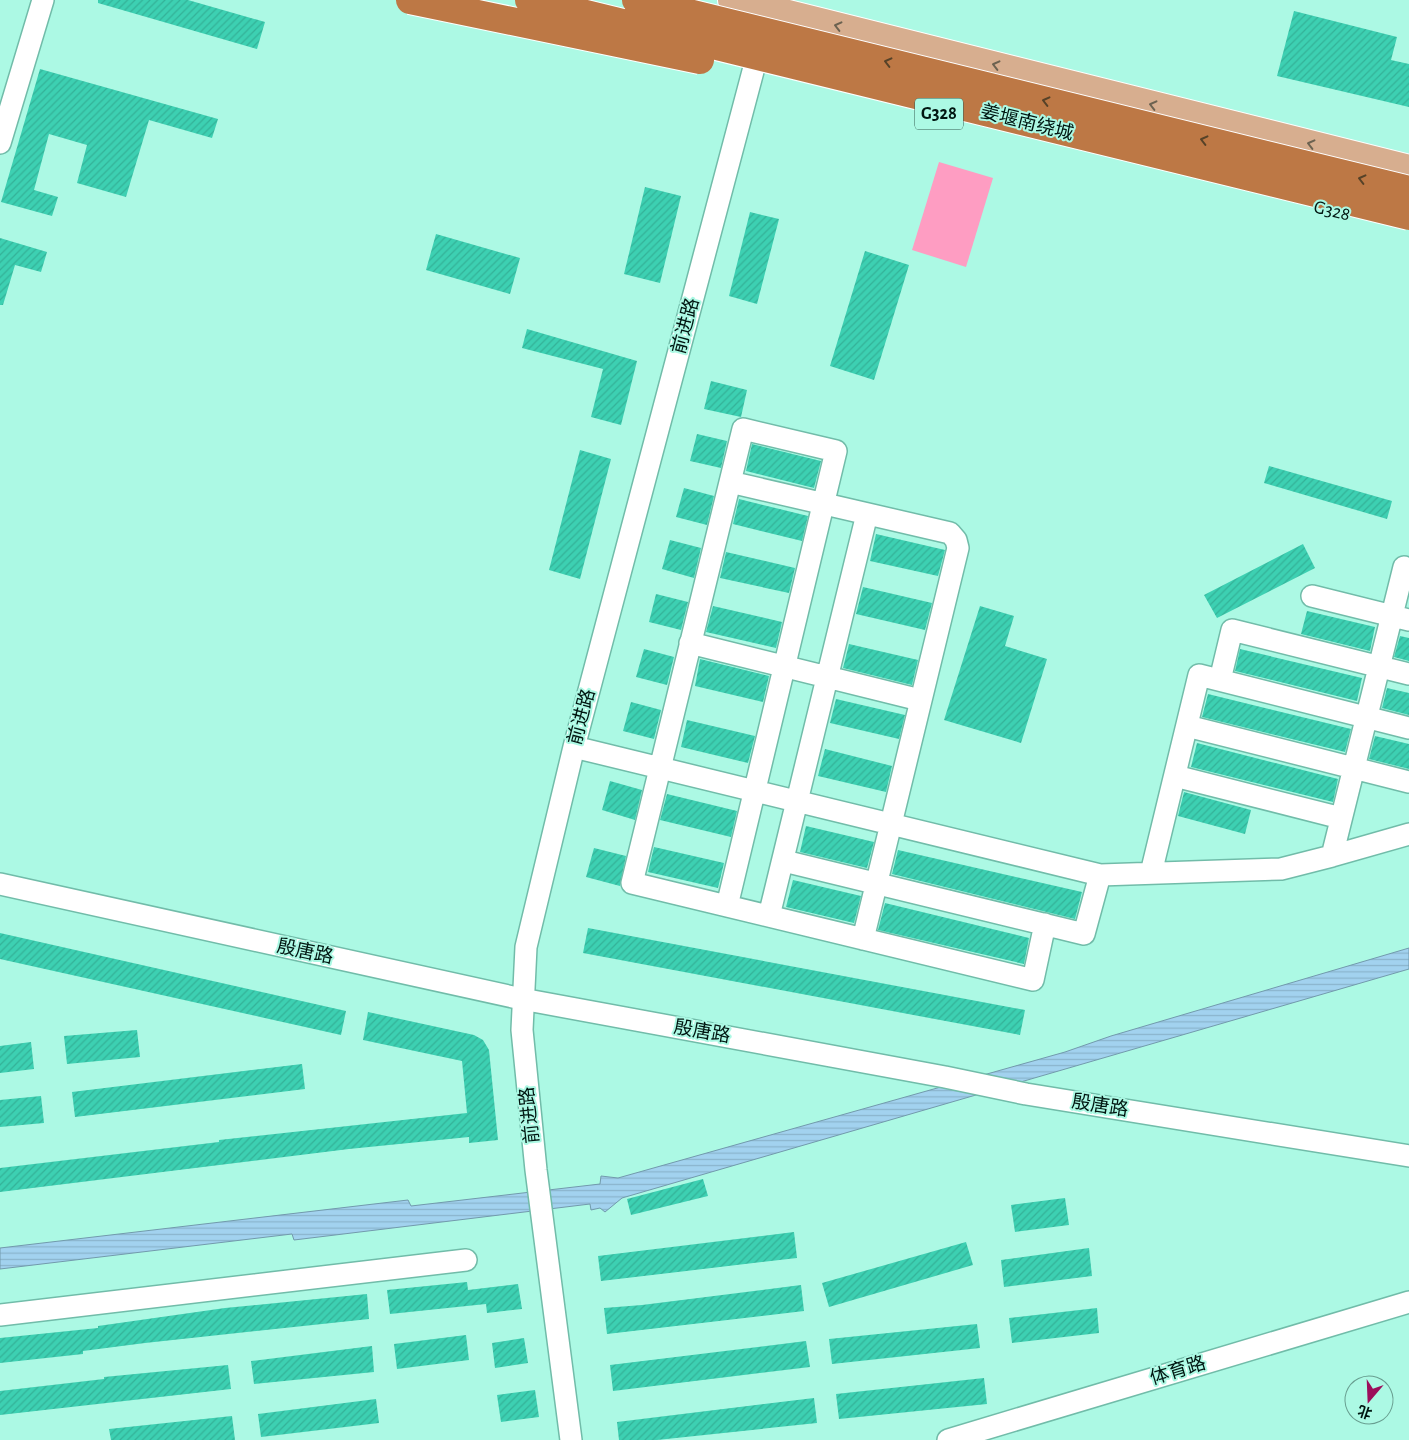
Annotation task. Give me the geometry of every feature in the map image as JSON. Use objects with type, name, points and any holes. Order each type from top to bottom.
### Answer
[{"type":"highway","points":[[410,0],[638,48],[1049,128]]},
{"type":"highway","name":"姜堰南绕城","points":[[529,0],[1409,216]]},
{"type":"highway","name":"姜堰南绕城","points":[[636,0],[1409,190]]},
{"type":"highway","points":[[701,0],[856,54]]},
{"type":"main road","name":"G328","points":[[469,0],[1409,229]]},
{"type":"main road","points":[[732,0],[768,4],[1409,169]]},
{"type":"street","points":[[0,144],[43,0]]},
{"type":"street","name":"前进路","points":[[571,1440],[536,1170],[522,1030],[526,947],[574,748],[754,68],[768,4]]},
{"type":"street","points":[[727,906],[836,451],[743,428],[632,883],[727,906],[770,916],[1033,980],[1045,924]]},
{"type":"street","points":[[730,482],[950,533],[956,540],[958,548],[863,939]]},
{"type":"street","points":[[770,916],[867,514]]},
{"type":"street","points":[[1332,856],[1379,667],[1400,618],[1404,568],[1409,569]]},
{"type":"street","points":[[1312,596],[1400,618]]},
{"type":"street","points":[[1220,680],[1232,630],[1409,674]]},
{"type":"street","points":[[690,643],[920,700]]},
{"type":"street","points":[[1152,874],[1199,675],[1409,728]]},
{"type":"street","points":[[1187,726],[1409,782]]},
{"type":"street","points":[[574,748],[1100,875],[1281,869],[1409,834]]},
{"type":"street","points":[[1175,776],[1341,818]]},
{"type":"street","points":[[784,861],[1084,934],[1100,875]]},
{"type":"street","name":"殷唐路","points":[[0,884],[522,999],[945,1077],[1026,1094],[1409,1156]]},
{"type":"street","points":[[0,1315],[466,1260]]},
{"type":"street","name":"体育路","points":[[948,1440],[1409,1302]]},
{"type":"shaded area","points":[[939,162],[993,178],[966,267],[912,250]]},
{"type":"water","points":[[1409,948],[1409,969],[622,1198],[605,1212],[600,1208],[591,1210],[590,1204],[294,1240],[292,1234],[0,1269],[0,1248],[408,1200],[411,1206],[600,1184],[601,1176],[618,1178],[1065,1052],[1111,1036]]},
{"type":"building","points":[[98,0],[188,0],[265,22],[257,49],[98,3]]},
{"type":"building","points":[[1294,11],[1397,37],[1391,60],[1409,64],[1409,107],[1277,76]]},
{"type":"building","points":[[40,69],[218,119],[212,138],[149,120],[126,197],[77,183],[87,145],[49,134],[34,190],[58,197],[52,216],[1,202]]},
{"type":"building","points":[[645,187],[681,196],[660,283],[624,274]]},
{"type":"building","points":[[750,212],[779,219],[757,304],[729,296]]},
{"type":"building","points":[[436,234],[520,258],[510,294],[426,270]]},
{"type":"building","points":[[0,238],[47,252],[41,272],[15,265],[3,305],[0,305]]},
{"type":"building","points":[[865,251],[909,265],[874,380],[830,366]]},
{"type":"building","points":[[527,329],[637,361],[621,425],[591,417],[603,369],[522,348]]},
{"type":"building","points":[[711,381],[747,390],[741,417],[704,409]]},
{"type":"building","points":[[697,434],[727,441],[721,468],[690,461]]},
{"type":"building","points":[[752,444],[821,461],[814,488],[746,471]]},
{"type":"building","points":[[580,450],[611,459],[580,579],[549,570]]},
{"type":"building","points":[[1269,466],[1392,501],[1387,519],[1264,483]]},
{"type":"building","points":[[684,488],[714,496],[707,525],[676,517]]},
{"type":"building","points":[[739,499],[808,516],[802,541],[733,524]]},
{"type":"building","points":[[876,534],[945,550],[938,576],[870,561]]},
{"type":"building","points":[[670,540],[701,548],[694,578],[662,569]]},
{"type":"building","points":[[1303,544],[1315,568],[1217,618],[1204,595]]},
{"type":"building","points":[[726,552],[795,568],[789,593],[720,578]]},
{"type":"building","points":[[863,587],[932,603],[925,630],[856,614]]},
{"type":"building","points":[[656,594],[688,602],[681,630],[649,622]]},
{"type":"building","points":[[713,606],[782,622],[776,648],[706,632]]},
{"type":"building","points":[[980,606],[1014,616],[1005,646],[1047,659],[1021,743],[944,720]]},
{"type":"building","points":[[1307,611],[1375,627],[1370,651],[1301,634]]},
{"type":"building","points":[[1400,636],[1409,638],[1409,661],[1394,657]]},
{"type":"building","points":[[849,644],[918,660],[912,685],[843,668]]},
{"type":"building","points":[[644,649],[674,657],[667,685],[636,677]]},
{"type":"building","points":[[1240,649],[1362,678],[1357,701],[1235,671]]},
{"type":"building","points":[[700,659],[769,676],[763,702],[695,686]]},
{"type":"building","points":[[1387,688],[1409,693],[1409,715],[1382,708]]},
{"type":"building","points":[[1208,694],[1351,729],[1345,752],[1202,717]]},
{"type":"building","points":[[836,699],[905,715],[899,739],[830,723]]},
{"type":"building","points":[[631,702],[661,710],[654,739],[623,731]]},
{"type":"building","points":[[687,720],[755,736],[748,763],[681,747]]},
{"type":"building","points":[[1375,736],[1409,744],[1409,769],[1369,759]]},
{"type":"building","points":[[1197,743],[1338,779],[1333,802],[1191,767]]},
{"type":"building","points":[[825,749],[892,766],[886,792],[818,776]]},
{"type":"building","points":[[610,781],[642,790],[635,820],[602,810]]},
{"type":"building","points":[[1184,792],[1251,810],[1245,834],[1178,816]]},
{"type":"building","points":[[667,794],[737,811],[731,837],[660,820]]},
{"type":"building","points":[[806,826],[874,842],[867,868],[800,852]]},
{"type":"building","points":[[654,847],[724,863],[718,888],[648,872]]},
{"type":"building","points":[[594,848],[626,856],[620,886],[586,877]]},
{"type":"building","points":[[898,850],[1082,892],[1075,919],[892,874]]},
{"type":"building","points":[[793,880],[861,896],[854,923],[786,907]]},
{"type":"building","points":[[885,903],[1029,938],[1024,964],[878,930]]},
{"type":"building","points":[[588,928],[1025,1010],[1020,1035],[583,953]]},
{"type":"building","points":[[0,933],[346,1011],[341,1035],[0,959]]},
{"type":"building","points":[[368,1012],[474,1035],[483,1040],[489,1050],[498,1140],[469,1143],[469,1137],[349,1149],[0,1192],[0,1168],[219,1142],[219,1140],[467,1113],[462,1061],[363,1040]]},
{"type":"building","points":[[137,1030],[140,1057],[67,1064],[64,1036]]},
{"type":"building","points":[[31,1042],[34,1069],[0,1073],[0,1046]]},
{"type":"building","points":[[302,1064],[305,1089],[75,1117],[72,1092]]},
{"type":"building","points":[[41,1096],[44,1123],[0,1127],[0,1100]]},
{"type":"building","points":[[703,1179],[708,1196],[631,1215],[627,1199]]},
{"type":"building","points":[[1065,1198],[1069,1225],[1015,1232],[1011,1205]]},
{"type":"building","points":[[794,1232],[797,1258],[601,1281],[598,1256]]},
{"type":"building","points":[[966,1242],[973,1265],[829,1307],[822,1283]]},
{"type":"building","points":[[1089,1248],[1092,1276],[1004,1287],[1001,1260]]},
{"type":"building","points":[[467,1282],[468,1290],[518,1284],[522,1309],[487,1313],[486,1304],[390,1314],[387,1290]]},
{"type":"building","points":[[801,1285],[804,1311],[607,1334],[604,1308]]},
{"type":"building","points":[[367,1294],[369,1319],[145,1343],[83,1351],[83,1354],[0,1363],[0,1338],[98,1328],[98,1326],[225,1308]]},
{"type":"building","points":[[1097,1308],[1099,1333],[1012,1343],[1009,1318]]},
{"type":"building","points":[[977,1324],[980,1348],[832,1364],[829,1339]]},
{"type":"building","points":[[466,1335],[469,1360],[397,1369],[394,1344]]},
{"type":"building","points":[[524,1338],[528,1363],[495,1368],[492,1343]]},
{"type":"building","points":[[806,1341],[810,1367],[613,1391],[610,1365]]},
{"type":"building","points":[[372,1346],[374,1372],[254,1384],[251,1361]]},
{"type":"building","points":[[228,1365],[231,1389],[0,1415],[0,1391],[104,1379],[104,1377]]},
{"type":"building","points":[[984,1378],[987,1404],[839,1419],[836,1394]]},
{"type":"building","points":[[535,1390],[539,1417],[501,1422],[497,1395]]},
{"type":"building","points":[[814,1398],[817,1423],[657,1440],[619,1440],[617,1422]]},
{"type":"building","points":[[376,1399],[379,1423],[261,1437],[258,1414]]},
{"type":"building","points":[[232,1416],[235,1440],[111,1440],[109,1429]]}]
